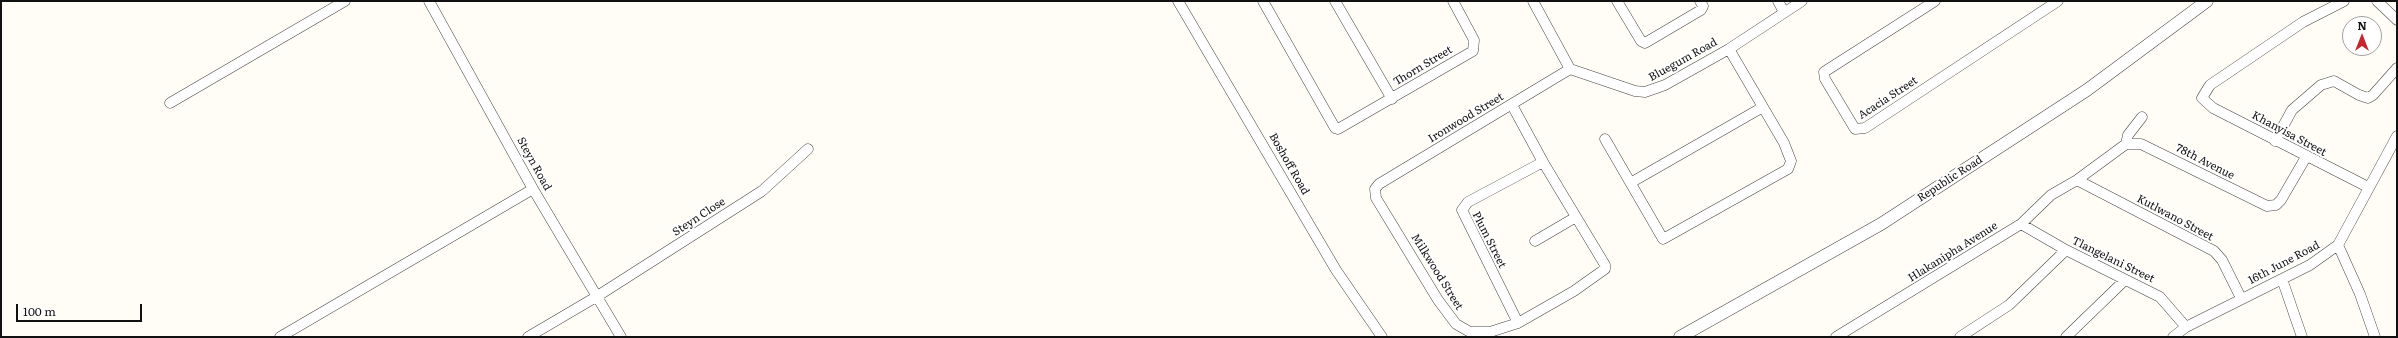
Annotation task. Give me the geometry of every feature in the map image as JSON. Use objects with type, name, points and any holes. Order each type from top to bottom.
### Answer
[{"type":"street","points":[[170,102],[345,1]]},
{"type":"street","name":"Steyn Road","points":[[429,1],[533,189],[621,337]]},
{"type":"street","name":"Boshoff Road","points":[[1178,1],[1336,270],[1382,337]]},
{"type":"street","name":"Thorn Street","points":[[1263,1],[1336,129],[1392,99],[1474,49],[1474,40],[1453,1]]},
{"type":"street","points":[[1335,1],[1392,99]]},
{"type":"street","points":[[1533,1],[1570,69]]},
{"type":"street","points":[[1617,1],[1641,41],[1645,43],[1701,10],[1703,6],[1700,1]]},
{"type":"street","points":[[1778,1],[1784,12]]},
{"type":"street","name":"Bluegum Road","points":[[1570,69],[1635,90],[1650,92],[1729,49],[1802,1]]},
{"type":"street","name":"Acacia Street","points":[[1935,1],[1824,72],[1824,77],[1855,129],[1865,128],[2058,1]]},
{"type":"street","name":"Republic Road","points":[[1680,337],[1881,224],[2087,90],[2207,1]]},
{"type":"street","name":"Khanyisa Street","points":[[2344,1],[2302,22],[2210,85],[2202,98],[2206,104],[2368,188]]},
{"type":"street","points":[[2377,1],[2397,20]]},
{"type":"street","points":[[1605,139],[1632,182],[1664,239],[1788,169],[1791,163],[1784,143],[1729,49]]},
{"type":"street","points":[[2275,140],[2292,110],[2321,85],[2330,81],[2337,82],[2359,95],[2368,98],[2373,95],[2397,68]]},
{"type":"street","name":"Ironwood Street","points":[[1375,189],[1379,184],[1570,69]]},
{"type":"street","points":[[1512,105],[1543,162],[1576,217],[1535,241]]},
{"type":"street","points":[[1632,182],[1763,107]]},
{"type":"street","points":[[2077,180],[2126,144],[2128,135],[2142,117]]},
{"type":"street","name":"16th June Road","points":[[2174,337],[2186,327],[2241,298],[2310,265],[2338,246],[2397,136]]},
{"type":"street","name":"78th Avenue","points":[[2126,144],[2141,144],[2267,206],[2276,205],[2281,200],[2306,157]]},
{"type":"street","name":"Steyn Close","points":[[528,337],[596,297],[762,191],[808,149]]},
{"type":"street","name":"Plum Street","points":[[1518,323],[1464,218],[1462,208],[1468,202],[1543,162]]},
{"type":"street","name":"Hlakanipha Avenue","points":[[1836,337],[2021,224],[2051,195],[2077,180]]},
{"type":"street","name":"Kutlwano Street","points":[[2077,180],[2214,251],[2222,260],[2241,298]]},
{"type":"street","points":[[280,337],[533,189]]},
{"type":"street","name":"Milkwood Street","points":[[1375,189],[1376,198],[1438,300],[1456,324],[1466,331],[1483,333],[1518,323],[1602,274],[1606,268],[1576,217]]},
{"type":"street","name":"Tlangelani Street","points":[[2021,224],[2066,250],[2163,298],[2186,327]]},
{"type":"street","points":[[2338,246],[2360,294],[2375,337]]},
{"type":"street","points":[[1960,337],[2009,305],[2066,250]]},
{"type":"street","points":[[2282,279],[2302,337]]},
{"type":"street","points":[[2066,337],[2125,280]]}]
